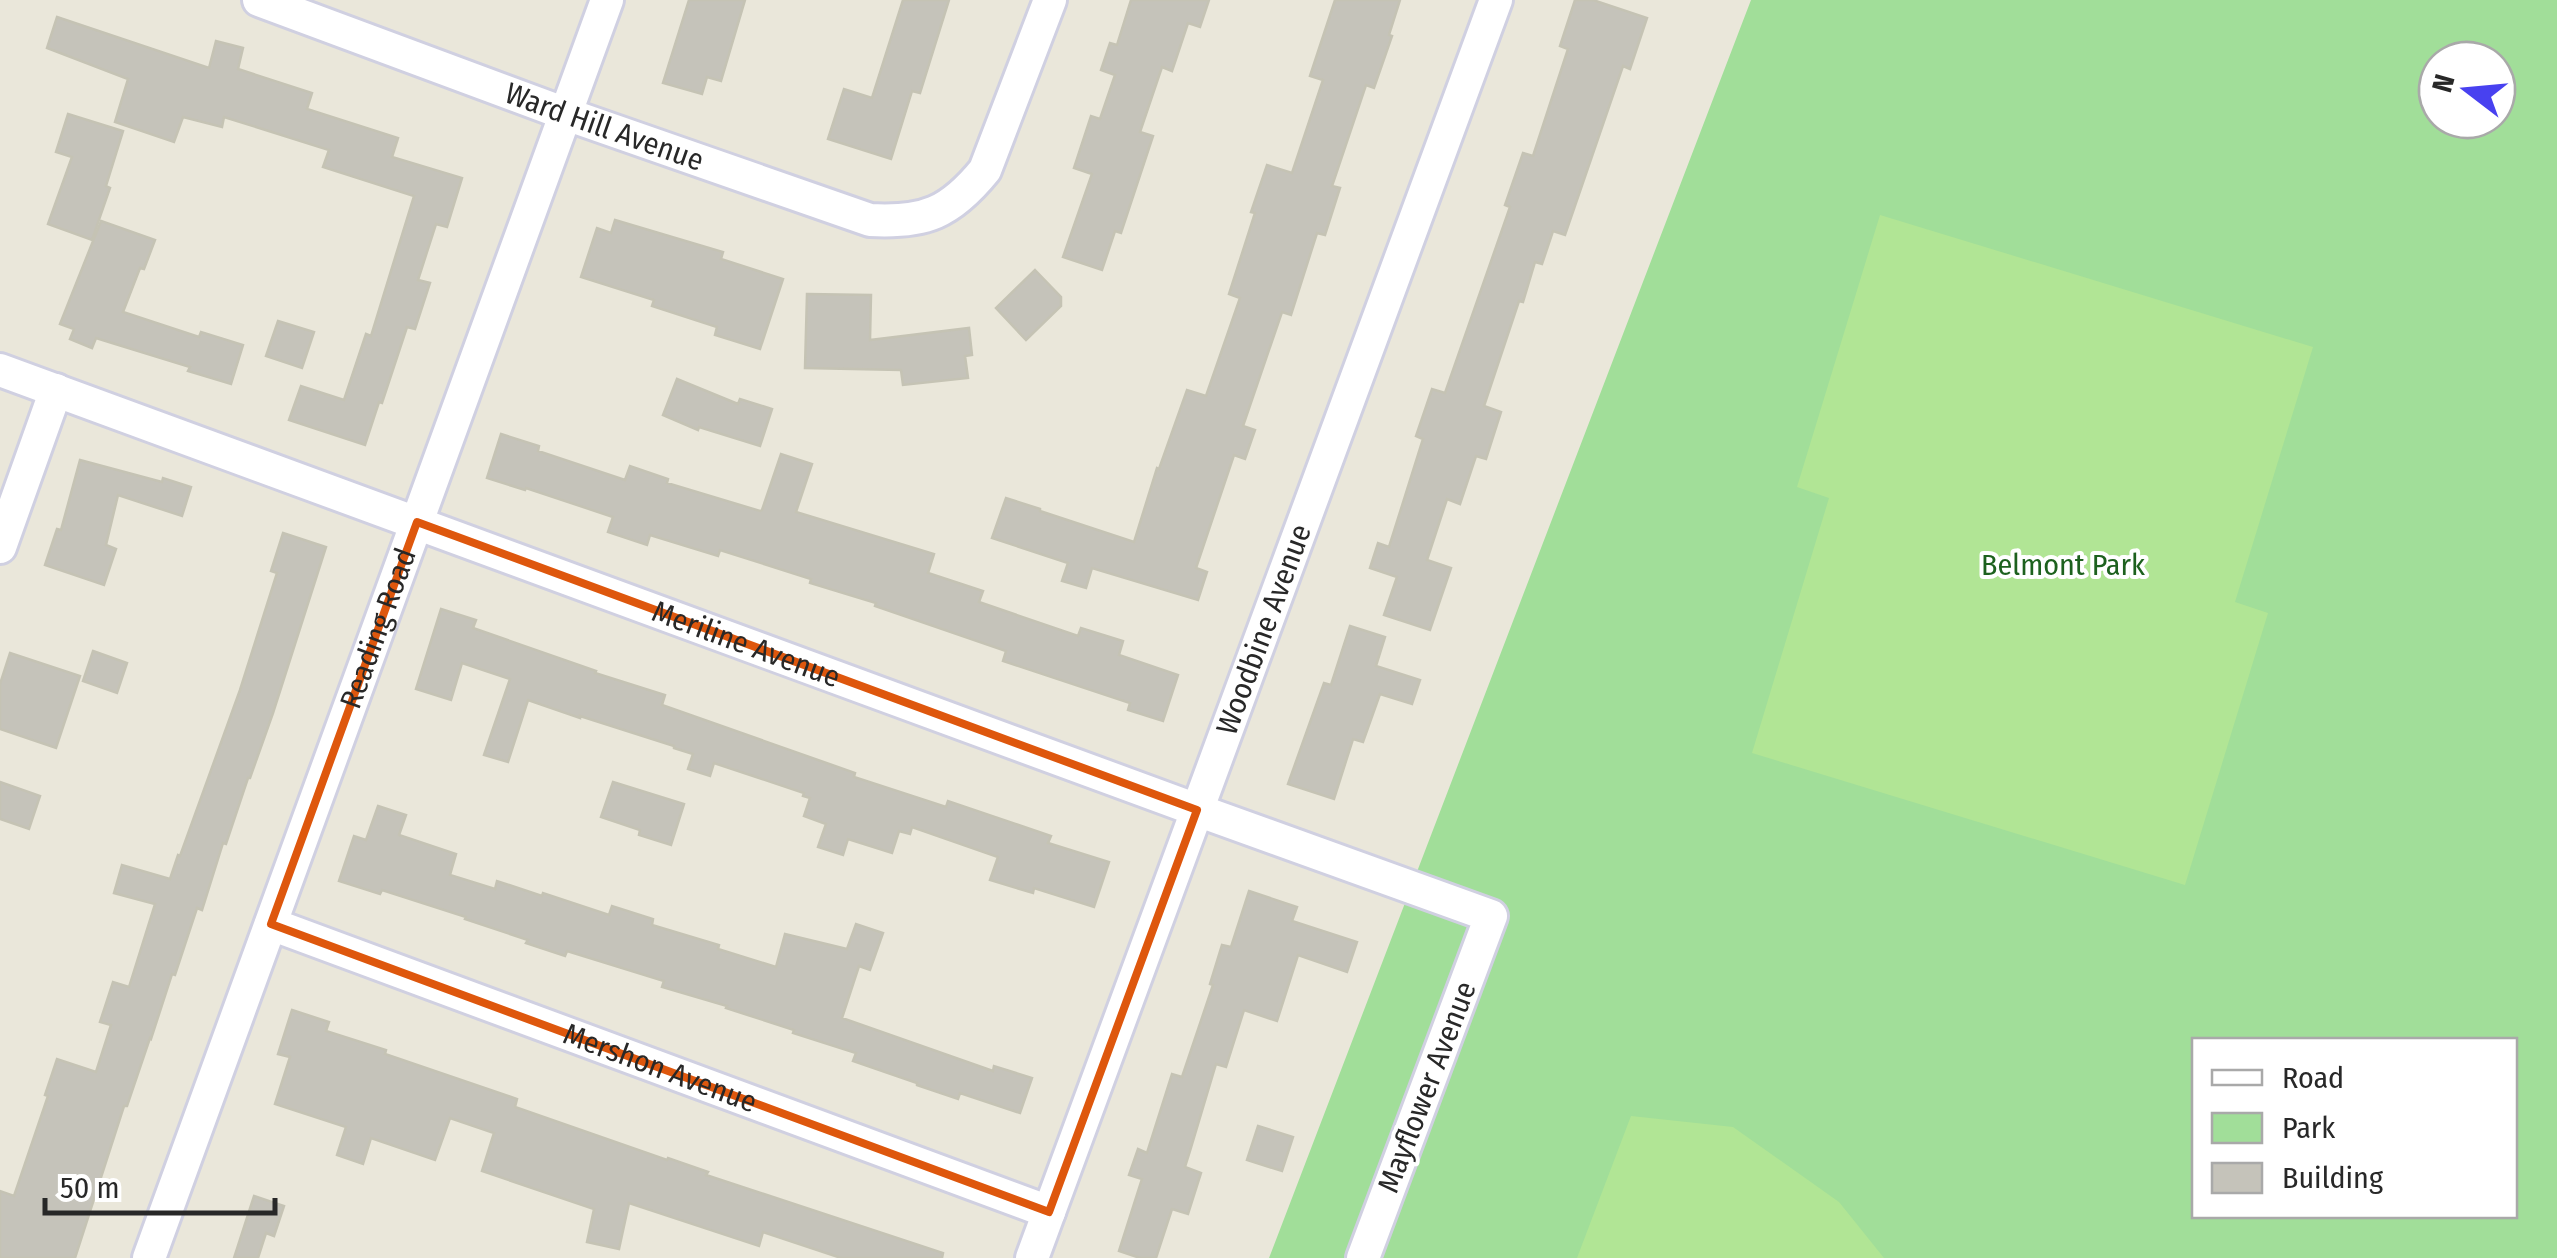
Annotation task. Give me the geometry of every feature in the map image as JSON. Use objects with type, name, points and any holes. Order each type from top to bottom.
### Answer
[{"type":"street","name":"Ward Hill Avenue","points":[[258,0],[566,114],[870,220],[902,222],[929,216],[953,204],[990,162],[1050,0]]},
{"type":"street","name":"Reading Road","points":[[149,1258],[607,0]]},
{"type":"street","name":"Woodbine Avenue","points":[[1032,1258],[1496,0]]},
{"type":"street","name":"Meriline Avenue","points":[[0,370],[1491,916]]},
{"type":"street","points":[[0,547],[56,390]]},
{"type":"street","name":"Mayflower Avenue","points":[[1363,1258],[1491,916]]},
{"type":"street","name":"Mershon Avenue","points":[[270,924],[1049,1212]]},
{"type":"highlighted area","points":[[417,522],[1197,810],[1049,1212],[271,924]]},
{"type":"green space","name":"Belmont Park","points":[[1751,0],[2557,0],[2557,1258],[1269,1258]]},
{"type":"green space","points":[[1880,215],[2313,347],[2235,602],[2268,613],[2185,885],[1752,753],[1829,498],[1797,487]]},
{"type":"green space","points":[[1631,1116],[1733,1127],[1839,1202],[1884,1258],[1577,1258]]},
{"type":"building","points":[[689,0],[745,0],[721,81],[707,77],[702,94],[663,83]]},
{"type":"building","points":[[903,0],[949,0],[920,93],[912,91],[891,159],[828,139],[844,89],[872,98]]},
{"type":"building","points":[[1131,0],[1209,0],[1200,27],[1188,23],[1172,71],[1162,67],[1140,132],[1153,136],[1121,233],[1115,231],[1102,270],[1063,257],[1092,174],[1074,168],[1091,116],[1100,119],[1115,75],[1101,70],[1110,43],[1117,45]]},
{"type":"building","points":[[1335,0],[1400,0],[1374,88],[1366,85],[1332,186],[1340,188],[1325,235],[1317,233],[1291,315],[1282,312],[1243,426],[1255,430],[1245,459],[1234,455],[1196,568],[1207,572],[1198,600],[1092,568],[1086,588],[1062,581],[1068,563],[992,538],[1006,498],[1134,542],[1187,390],[1206,396],[1240,298],[1229,294],[1267,165],[1292,173],[1323,80],[1310,76]]},
{"type":"building","points":[[1575,0],[1593,0],[1647,18],[1630,69],[1623,66],[1565,235],[1553,231],[1542,264],[1535,262],[1523,302],[1519,301],[1484,406],[1501,412],[1486,459],[1476,456],[1460,504],[1447,499],[1427,560],[1451,568],[1430,630],[1384,615],[1397,577],[1370,568],[1378,543],[1389,547],[1423,439],[1416,436],[1432,389],[1445,393],[1510,207],[1505,205],[1523,153],[1533,156],[1568,49],[1560,46]]},
{"type":"building","points":[[57,17],[209,68],[216,41],[243,48],[238,69],[312,93],[307,109],[398,138],[392,157],[462,178],[447,227],[436,224],[418,280],[430,283],[415,329],[407,327],[365,445],[289,420],[301,386],[344,400],[366,334],[371,336],[414,196],[323,167],[329,150],[224,117],[222,127],[183,117],[174,142],[115,122],[128,79],[47,48]]},
{"type":"building","points":[[68,114],[123,131],[106,186],[110,188],[92,240],[48,224],[72,157],[56,152]]},
{"type":"building","points":[[615,220],[723,252],[721,259],[783,279],[760,349],[715,335],[717,327],[652,306],[654,300],[581,277],[597,228],[611,233]]},
{"type":"building","points":[[101,221],[155,240],[123,312],[199,337],[201,332],[243,345],[231,384],[96,338],[92,348],[70,339],[74,329],[60,324]]},
{"type":"building","points":[[1035,270],[1061,297],[1061,306],[1026,340],[996,308]]},
{"type":"building","points":[[807,294],[871,295],[870,340],[969,328],[972,355],[965,356],[968,378],[903,385],[901,370],[805,368]]},
{"type":"building","points":[[278,321],[314,332],[302,368],[266,356]]},
{"type":"building","points":[[677,379],[738,404],[740,399],[772,409],[760,446],[699,427],[698,430],[663,415]]},
{"type":"building","points":[[501,434],[539,446],[538,451],[625,480],[630,466],[668,479],[667,483],[760,511],[781,454],[812,464],[796,512],[934,554],[928,573],[983,591],[979,602],[1078,636],[1081,628],[1123,641],[1119,655],[1178,675],[1163,721],[1128,710],[1130,703],[1003,661],[1006,651],[810,583],[811,579],[720,550],[718,556],[650,535],[647,545],[608,532],[613,517],[487,478]]},
{"type":"building","points":[[80,460],[191,487],[182,516],[118,495],[106,545],[116,549],[104,585],[45,565],[57,529],[61,530]]},
{"type":"building","points":[[283,533],[326,547],[273,713],[202,910],[197,908],[124,1106],[75,1258],[0,1258],[0,1191],[14,1196],[57,1059],[96,1072],[111,1025],[100,1022],[113,982],[129,987],[155,904],[114,893],[122,865],[170,879],[240,690],[277,573],[271,571]]},
{"type":"building","points":[[441,609],[476,620],[473,628],[665,695],[662,705],[855,773],[854,777],[946,807],[948,801],[1051,836],[1048,843],[1109,862],[1094,907],[1034,888],[1033,893],[990,880],[998,857],[912,827],[910,834],[899,831],[892,853],[848,839],[843,855],[818,847],[826,824],[804,816],[810,798],[804,793],[714,763],[710,776],[688,769],[693,754],[528,700],[508,762],[484,755],[510,679],[462,663],[451,700],[416,689]]},
{"type":"building","points":[[1350,626],[1385,637],[1376,666],[1420,680],[1412,704],[1380,694],[1363,742],[1353,739],[1334,799],[1288,784],[1324,683],[1331,685]]},
{"type":"building","points":[[93,651],[127,663],[117,693],[83,681]]},
{"type":"building","points":[[10,653],[80,676],[56,748],[0,729],[0,684]]},
{"type":"building","points":[[0,782],[40,796],[29,829],[0,819]]},
{"type":"building","points":[[613,782],[684,804],[671,845],[601,817]]},
{"type":"building","points":[[378,806],[406,815],[399,835],[456,854],[450,875],[495,889],[497,881],[609,915],[612,906],[653,919],[652,925],[776,967],[785,934],[847,949],[856,924],[883,933],[870,970],[859,966],[842,1018],[993,1071],[994,1066],[1032,1078],[1020,1113],[960,1093],[958,1099],[917,1085],[853,1061],[856,1053],[662,987],[664,981],[567,951],[565,956],[466,917],[382,890],[380,894],[339,881],[354,836],[366,840]]},
{"type":"building","points":[[1249,891],[1297,907],[1292,921],[1357,942],[1347,972],[1298,955],[1277,1021],[1244,1010],[1226,1067],[1216,1064],[1185,1167],[1201,1173],[1188,1214],[1172,1209],[1156,1258],[1140,1258],[1119,1251],[1142,1179],[1129,1175],[1138,1149],[1147,1153],[1172,1074],[1182,1077],[1222,945],[1231,947]]},
{"type":"building","points":[[292,1010],[329,1022],[326,1031],[517,1099],[515,1107],[943,1253],[942,1258],[841,1258],[763,1232],[759,1246],[629,1203],[619,1249],[587,1242],[594,1209],[482,1171],[494,1133],[450,1118],[435,1160],[371,1138],[363,1164],[337,1155],[346,1127],[275,1104],[290,1057],[278,1054]]},
{"type":"building","points":[[1258,1126],[1293,1137],[1282,1171],[1247,1160]]},
{"type":"building","points":[[254,1196],[284,1206],[274,1236],[266,1233],[258,1258],[234,1258]]}]
